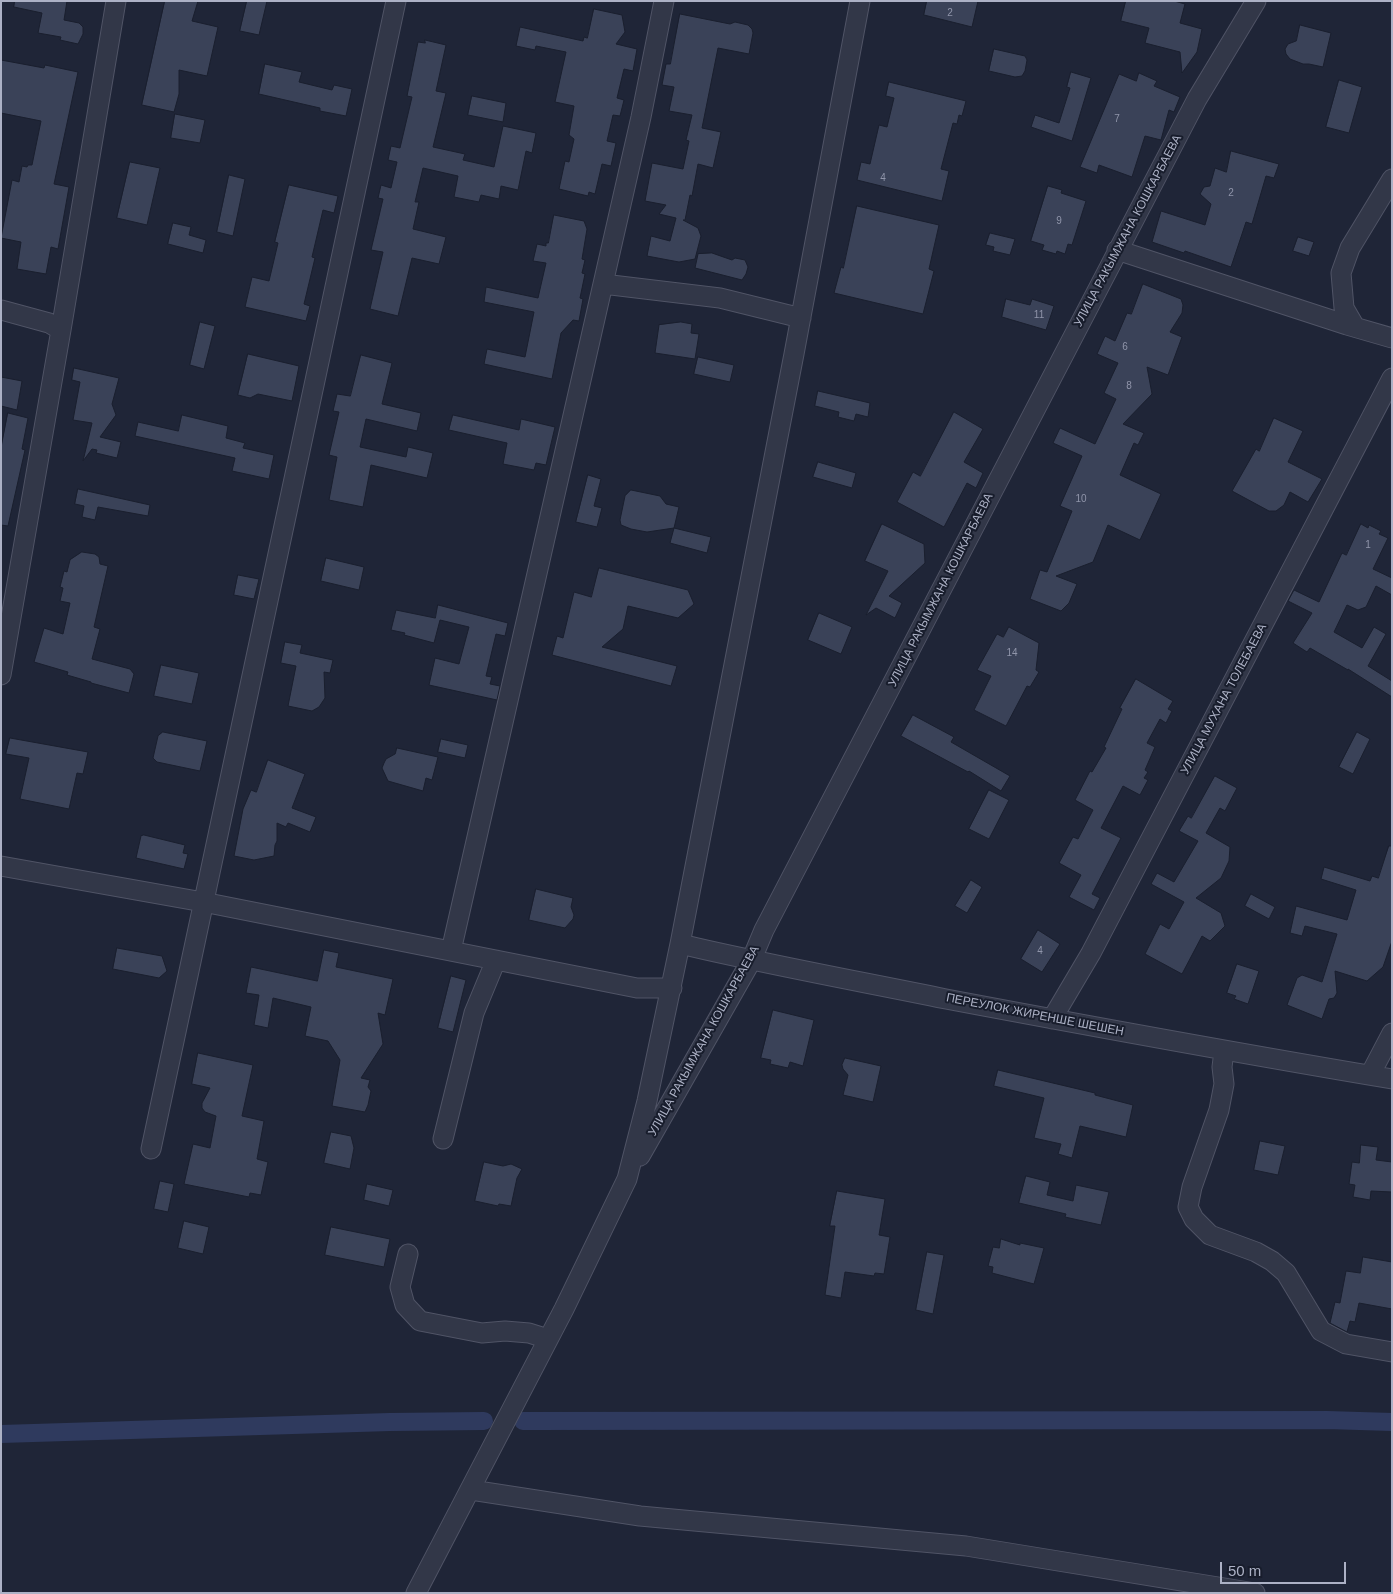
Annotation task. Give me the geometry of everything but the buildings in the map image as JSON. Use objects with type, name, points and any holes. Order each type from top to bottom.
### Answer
[{"type":"street","points":[[1,675],[62,330],[116,1]]},
{"type":"street","points":[[150,1149],[396,1]]},
{"type":"street","points":[[451,951],[641,117],[664,1]]},
{"type":"street","points":[[416,1593],[548,1339],[627,1179],[647,1101],[672,988],[860,1]]},
{"type":"street","name":"УЛИЦА РАКЫМЖАНА КОШКАРБАЕВА","points":[[627,1179],[751,961],[768,922],[1117,250],[1197,99],[1256,1]]},
{"type":"street","points":[[1355,327],[1344,308],[1341,273],[1350,248],[1392,179]]},
{"type":"street","points":[[1117,250],[1392,338]]},
{"type":"street","points":[[603,284],[720,298],[801,318]]},
{"type":"street","points":[[1,310],[49,323],[62,330]]},
{"type":"street","name":"УЛИЦА МУХАНА ТОЛЕБАЕВА","points":[[1052,1019],[1091,953],[1392,378]]},
{"type":"street","points":[[1,866],[203,902],[637,988],[672,988]]},
{"type":"street","name":"ПЕРЕУЛОК ЖИРЕНШЕ ШЕШЕН","points":[[680,944],[751,961],[1052,1019],[1392,1079]]},
{"type":"street","points":[[443,1138],[474,1013],[496,960]]},
{"type":"street","points":[[1370,1075],[1392,1033]]},
{"type":"street","points":[[1224,1050],[1222,1067],[1224,1084],[1218,1110],[1192,1187],[1188,1207],[1194,1219],[1210,1235],[1256,1252],[1286,1273],[1321,1331],[1346,1344],[1392,1352]]},
{"type":"street","points":[[408,1254],[400,1287],[405,1305],[420,1321],[482,1333],[529,1333],[548,1339]]},
{"type":"street","points":[[471,1490],[640,1516],[966,1546],[1255,1593]]},
{"type":"waterway","points":[[523,1421],[1327,1420],[1392,1422]]},
{"type":"waterway","points":[[1,1434],[390,1422],[484,1421]]}]
